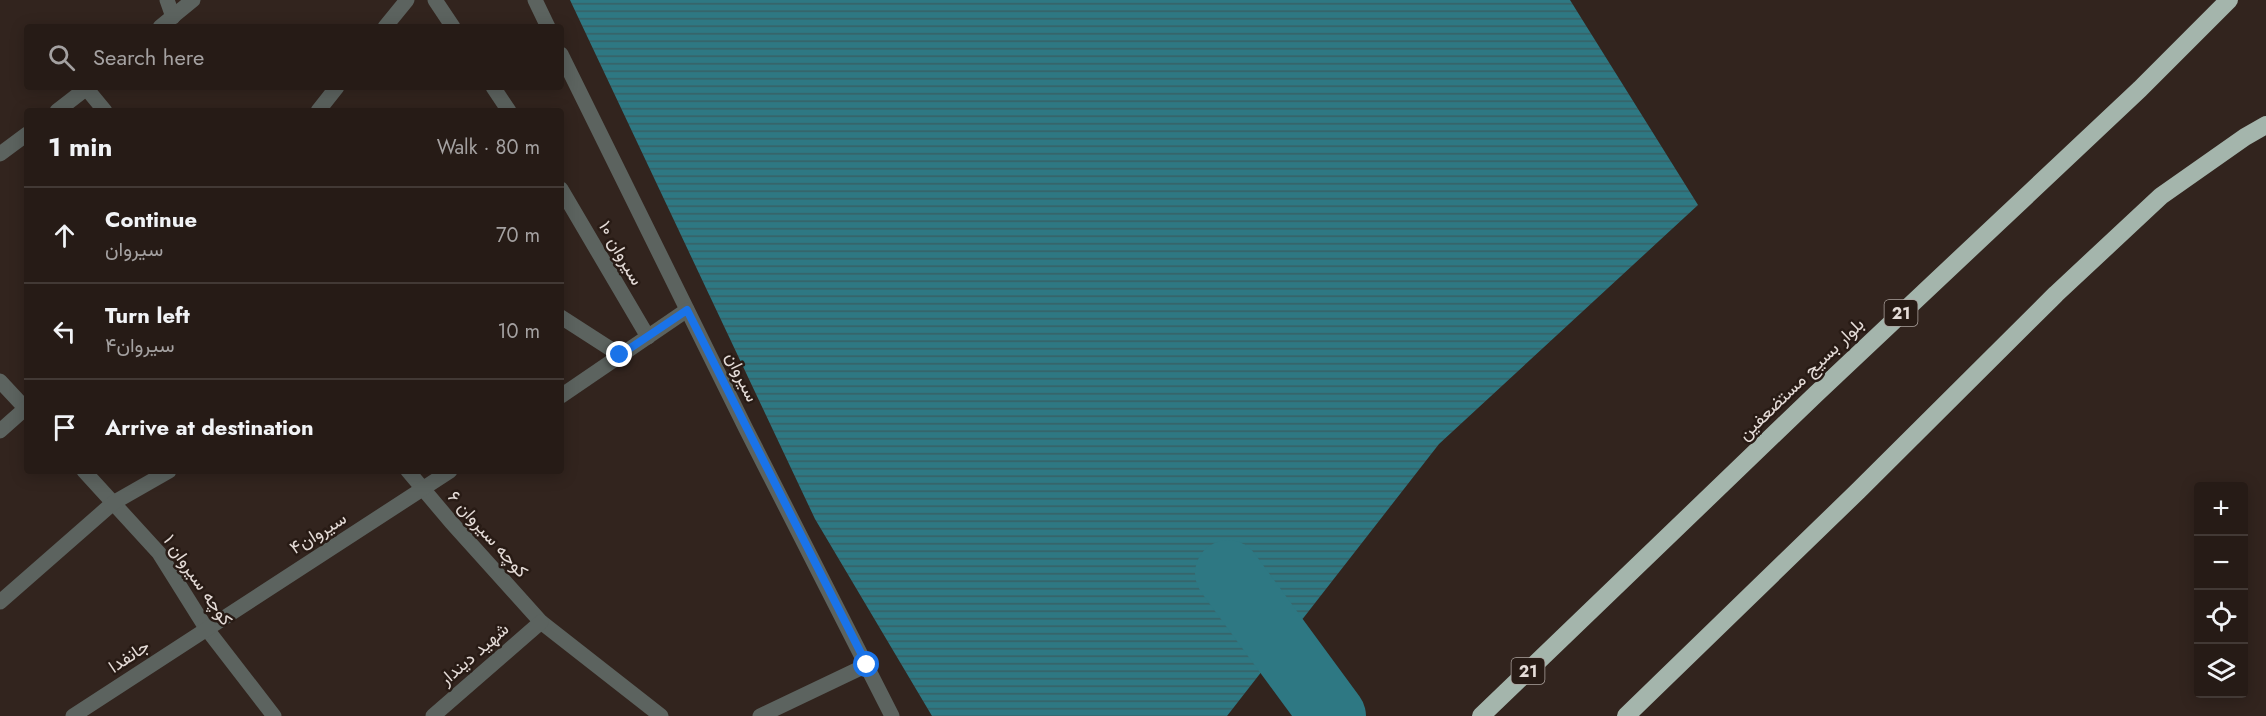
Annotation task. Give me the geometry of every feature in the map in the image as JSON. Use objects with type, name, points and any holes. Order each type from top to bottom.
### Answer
[{"type":"highway","name":"بلوار بسیج مستضعفین","points":[[1481,716],[1816,394],[2140,89],[2229,0]]},
{"type":"highway","points":[[1626,716],[1858,491],[2056,294],[2161,196],[2245,137],[2266,125]]},
{"type":"street","points":[[167,0],[172,17]]},
{"type":"street","points":[[164,24],[193,0]]},
{"type":"street","points":[[387,24],[407,0]]},
{"type":"street","points":[[435,0],[451,24]]},
{"type":"street","points":[[535,0],[547,24]]},
{"type":"street","name":"سیروان","points":[[564,60],[892,716]]},
{"type":"street","points":[[61,108],[84,90]]},
{"type":"street","points":[[89,90],[103,108]]},
{"type":"street","points":[[320,108],[335,90]]},
{"type":"street","points":[[495,90],[507,108]]},
{"type":"street","points":[[0,154],[24,136]]},
{"type":"street","name":"سیروان ۱۰","points":[[564,194],[648,337]]},
{"type":"street","points":[[564,394],[687,310]]},
{"type":"street","points":[[564,319],[620,355]]},
{"type":"street","points":[[0,381],[24,406]]},
{"type":"street","points":[[0,431],[24,410]]},
{"type":"street","name":"کوچه سیروان ۱","points":[[87,474],[159,553],[206,628],[274,716]]},
{"type":"street","points":[[0,602],[113,503],[163,474]]},
{"type":"street","name":"کوچه سیروان ۶","points":[[410,474],[541,622],[661,716]]},
{"type":"street","name":"سیروان۴","points":[[206,628],[446,474]]},
{"type":"street","name":"شهید دیندار","points":[[433,716],[541,622]]},
{"type":"street","name":"جانفدا","points":[[73,716],[206,628]]},
{"type":"street","points":[[760,716],[867,665]]},
{"type":"water","points":[[570,0],[1570,0],[1698,205],[1439,444],[1227,716],[932,716],[815,519]]},
{"type":"waterway","points":[[1228,573],[1333,716]]},
{"type":"route","points":[[620,355],[687,310],[867,665]]}]
